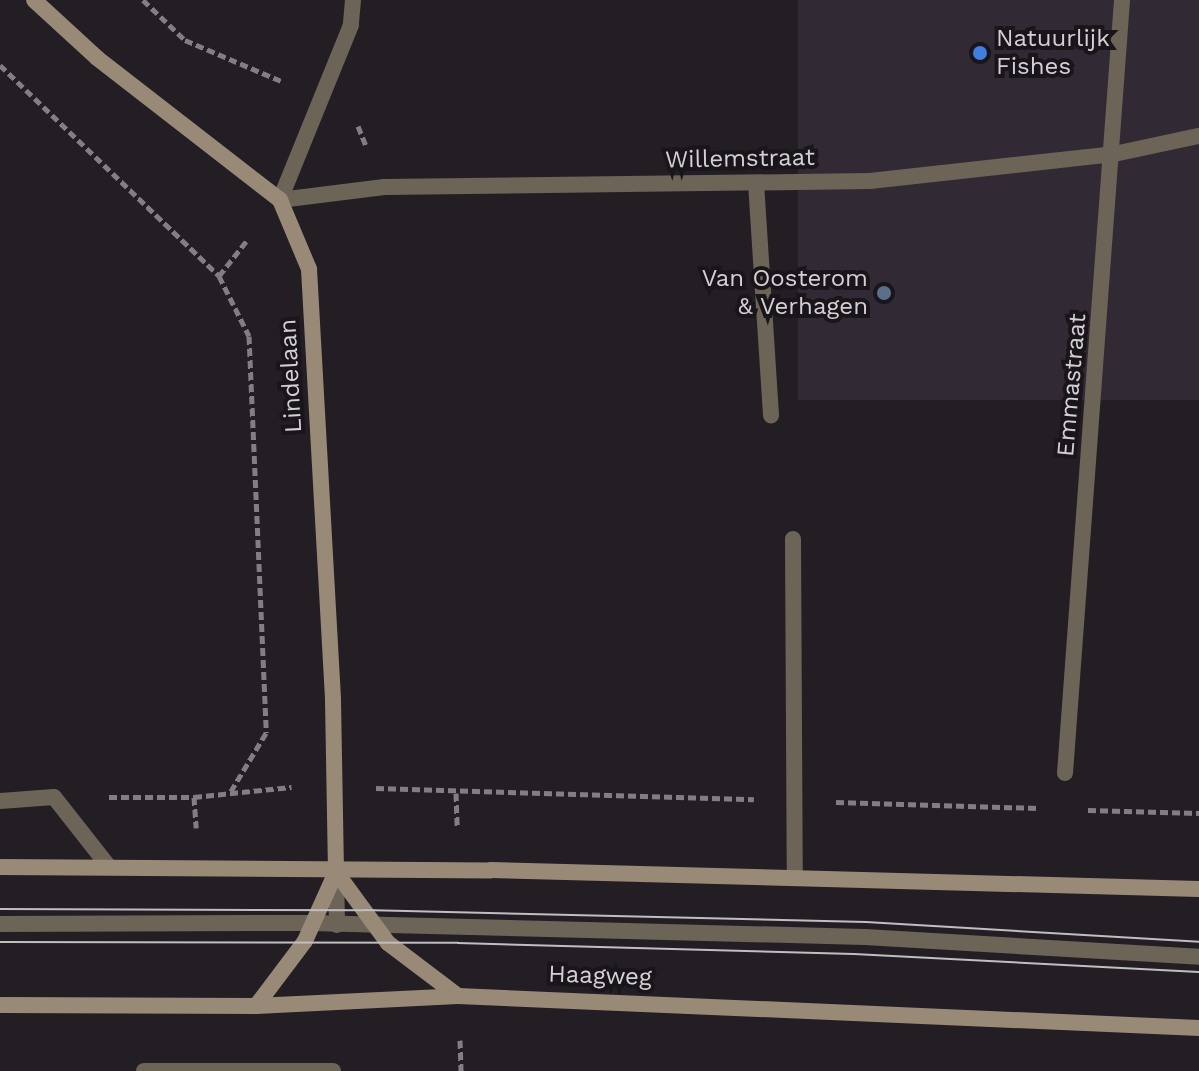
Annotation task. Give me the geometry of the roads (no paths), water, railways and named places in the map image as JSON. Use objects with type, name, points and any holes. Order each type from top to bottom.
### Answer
[{"type":"main road","name":"Lindelaan","points":[[34,0],[97,58],[280,200],[309,269],[335,785],[336,872],[310,923],[305,941],[256,1006]]},
{"type":"main road","points":[[0,867],[336,872],[491,870],[1199,889]]},
{"type":"main road","points":[[336,872],[388,943],[458,996]]},
{"type":"main road","name":"Haagweg","points":[[0,1005],[256,1006],[458,996],[1199,1028]]},
{"type":"street","points":[[280,200],[317,97],[351,25],[353,0]]},
{"type":"street","name":"Emmastraat","points":[[1065,773],[1114,154],[1122,0]]},
{"type":"street","name":"Willemstraat","points":[[280,200],[384,187],[870,181],[1114,154],[1199,136]]},
{"type":"street","points":[[756,183],[771,416]]},
{"type":"street","points":[[793,539],[792,800],[795,878]]},
{"type":"street","points":[[0,801],[54,797],[109,867]]},
{"type":"street","name":"Lindelaan","points":[[336,872],[337,925]]},
{"type":"street","name":"Haagweg","points":[[0,924],[310,923],[865,937],[1199,957]]},
{"type":"street","points":[[144,1071],[333,1071]]},
{"type":"tram line","points":[[0,909],[364,910],[866,922],[1199,942]]},
{"type":"tram line","points":[[0,942],[458,943],[854,954],[1199,972]]},
{"type":"place","name":"Natuurlijk Fishes","points":[[980,53]]},
{"type":"place","name":"Van Oosterom & Verhagen","points":[[884,293]]}]
